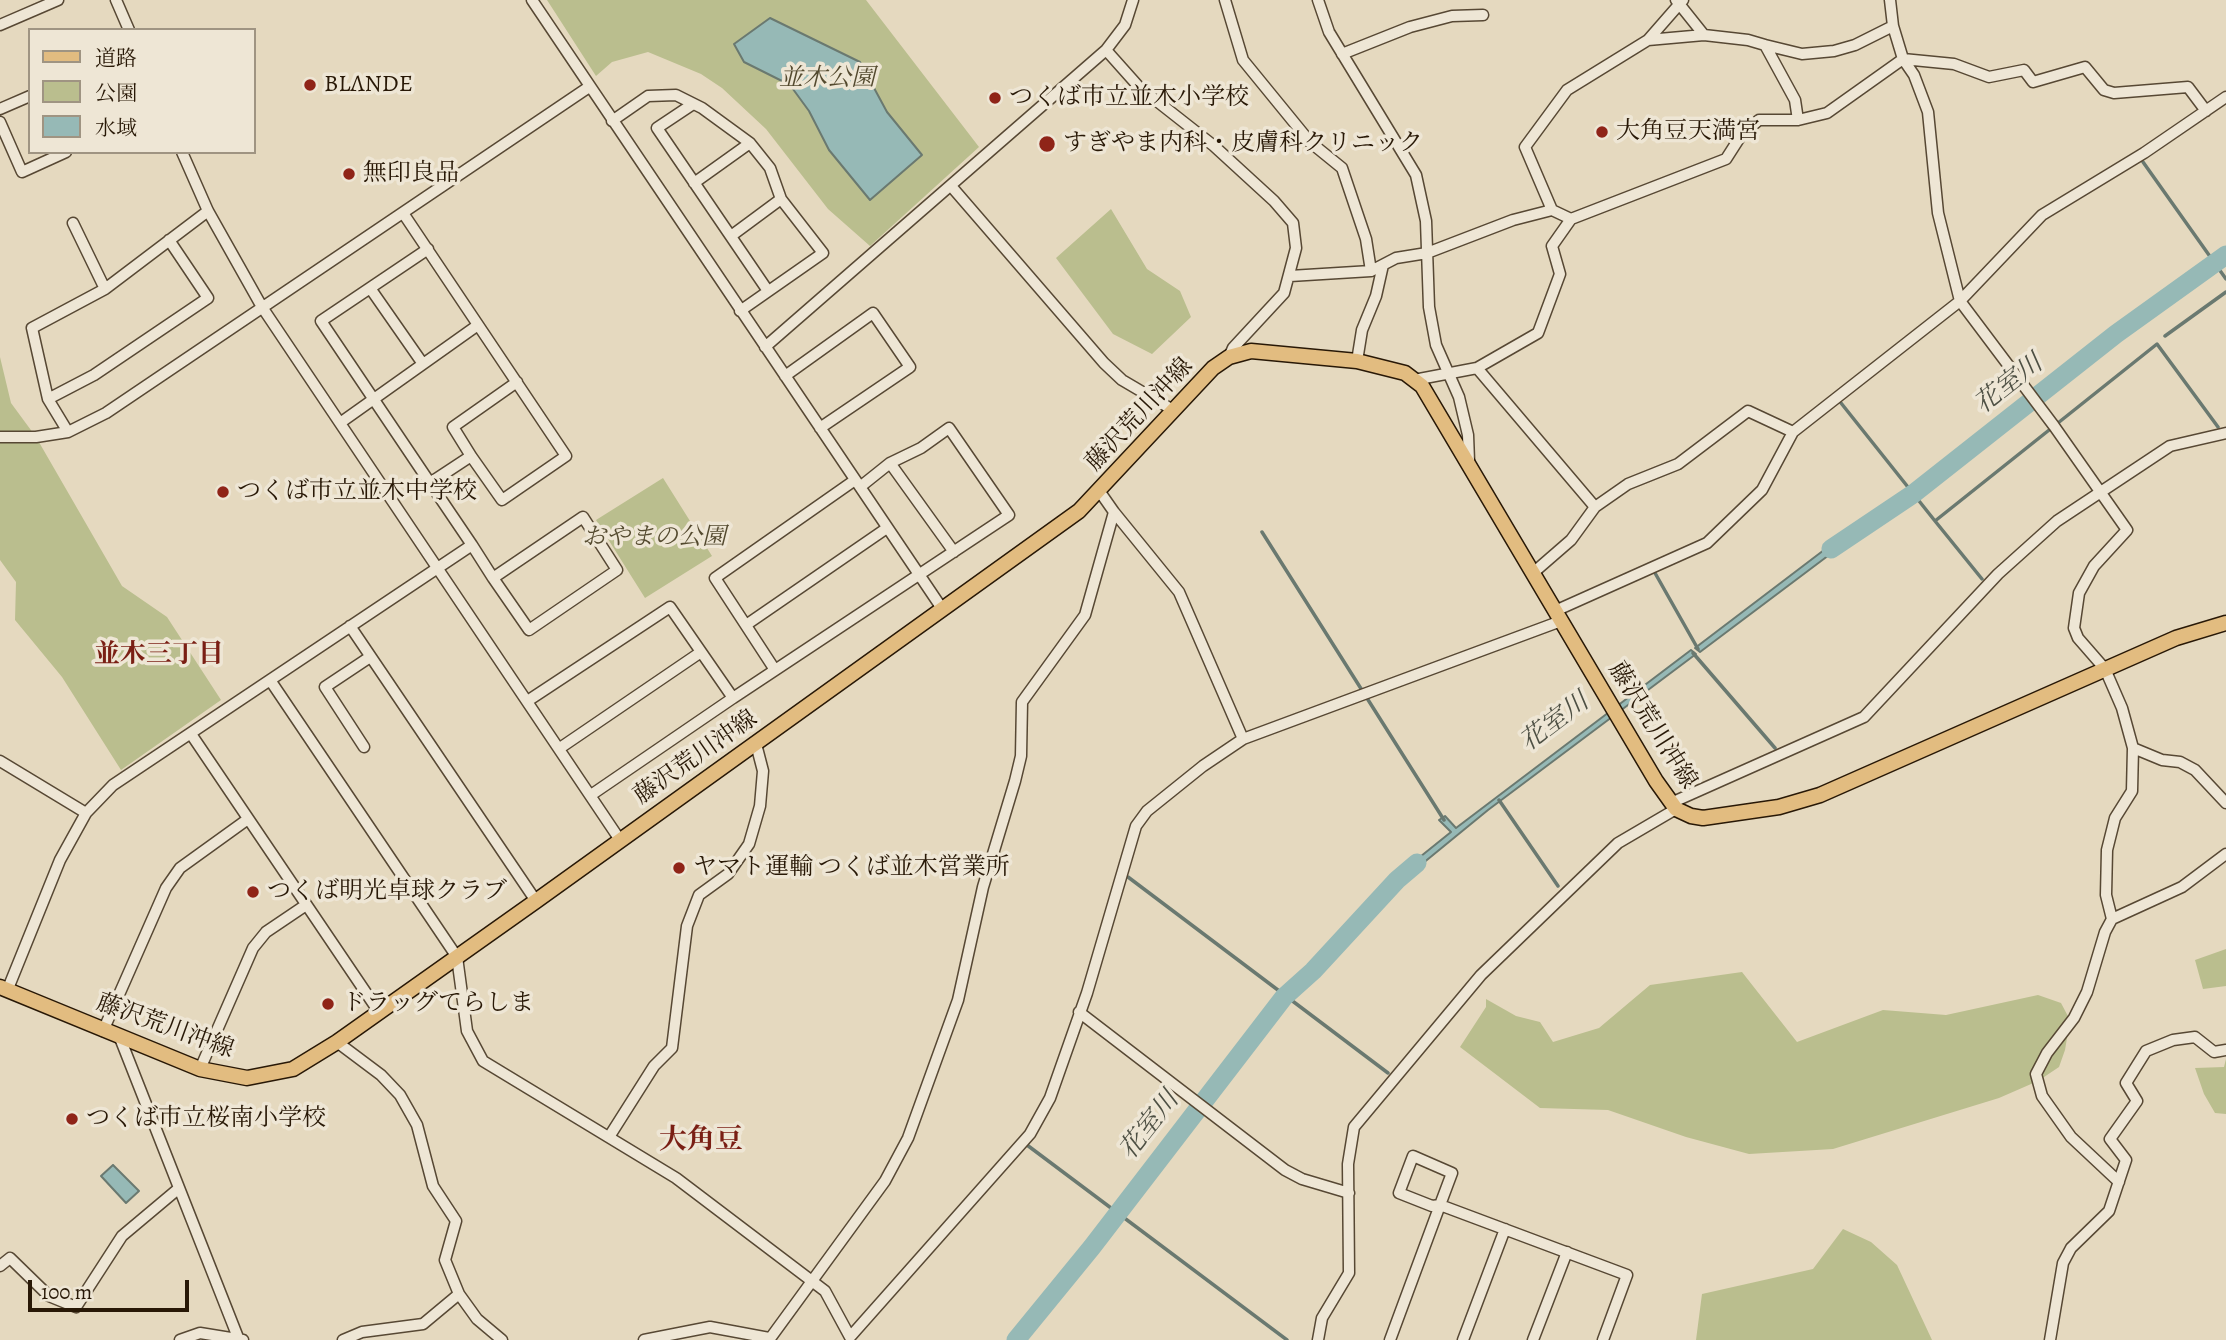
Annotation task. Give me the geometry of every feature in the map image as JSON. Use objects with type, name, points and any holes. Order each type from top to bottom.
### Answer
[{"type":"main road","name":"藤沢荒川沖線","points":[[4,989],[200,1069],[247,1078],[293,1069],[337,1042],[536,901],[1079,511],[1100,492],[1173,410],[1229,357],[1264,350],[1357,361],[1391,369],[1422,386],[1436,405],[1558,616],[1674,806],[1703,818],[1779,807],[1808,799],[2176,638],[2226,622]]},
{"type":"street","points":[[0,25],[58,0]]},
{"type":"street","points":[[116,0],[128,28]]},
{"type":"street","points":[[532,0],[943,610]]},
{"type":"street","points":[[765,347],[1106,50],[1125,25],[1133,0]]},
{"type":"street","points":[[1225,0],[1242,60],[1310,142],[1342,168],[1366,239],[1371,271]]},
{"type":"street","points":[[1318,0],[1329,32],[1416,175],[1426,221],[1429,307],[1436,345],[1449,374],[1468,435],[1469,461]]},
{"type":"street","points":[[1890,0],[1893,26],[1903,59],[1914,75],[1928,112],[1938,213],[1960,301],[2054,426],[2127,530],[2094,566],[2079,593],[2074,628],[2078,638],[2105,669],[2122,708],[2133,748],[2132,791],[2115,818],[2106,850],[2106,895],[2112,919]]},
{"type":"street","points":[[1571,219],[1552,209],[1525,146],[1567,90],[1648,40],[1679,2],[1704,35]]},
{"type":"street","points":[[1342,54],[1410,27],[1452,16],[1483,15]]},
{"type":"street","points":[[1648,40],[1704,35],[1748,40],[1802,54],[1834,51],[1855,45],[1893,26]]},
{"type":"street","points":[[1765,45],[1795,100],[1798,120]]},
{"type":"street","points":[[1106,50],[1139,87],[1214,146],[1286,214],[1296,234],[1290,276],[1273,308],[1233,348],[1229,357]]},
{"type":"street","points":[[1414,380],[1477,368],[1538,333],[1560,274],[1552,246],[1571,219],[1726,159],[1742,134],[1759,120],[1798,120],[1826,113],[1903,59],[1954,64],[1989,77],[2024,70],[2033,82],[2085,68],[2104,90],[2113,93],[2188,87],[2206,111]]},
{"type":"street","points":[[0,437],[36,437],[68,432],[106,413],[589,87]]},
{"type":"street","points":[[612,121],[648,96],[676,95],[750,143],[770,168],[782,199],[823,253],[740,311]]},
{"type":"street","points":[[0,109],[28,97]]},
{"type":"street","points":[[270,680],[457,957],[467,1031],[477,1054],[495,1069],[677,1178],[825,1292],[850,1337],[1030,1135],[1050,1098],[1136,827],[1173,788],[1243,739],[1558,616],[1707,543],[1762,490],[1793,432],[1960,301],[2042,215],[2226,97]]},
{"type":"street","points":[[693,104],[657,128],[768,291]]},
{"type":"street","points":[[0,122],[22,172],[62,154]]},
{"type":"street","points":[[694,183],[750,143]]},
{"type":"street","points":[[183,154],[208,211],[262,307],[529,700],[620,840]]},
{"type":"street","points":[[951,186],[1104,363],[1122,380],[1173,410]]},
{"type":"street","points":[[731,236],[782,199]]},
{"type":"street","points":[[1290,276],[1371,271],[1396,258],[1427,253],[1513,220],[1552,209]]},
{"type":"street","points":[[68,432],[48,399],[32,328],[105,289],[208,211]]},
{"type":"street","points":[[403,213],[428,249],[478,325],[517,382],[566,456],[502,500],[453,427],[517,382]]},
{"type":"street","points":[[73,223],[105,289]]},
{"type":"street","points":[[48,399],[94,375],[208,298],[169,240]]},
{"type":"street","points":[[428,249],[321,321],[493,578],[529,630],[617,570],[583,517],[493,578]]},
{"type":"street","points":[[1357,361],[1362,330],[1376,296],[1383,265]]},
{"type":"street","points":[[370,288],[423,364]]},
{"type":"street","points":[[785,376],[873,313],[910,367],[820,428]]},
{"type":"street","points":[[340,423],[478,325]]},
{"type":"street","points":[[1477,368],[1595,507]]},
{"type":"street","points":[[1533,573],[1572,540],[1595,507],[1628,484],[1678,464],[1748,411],[1793,432]]},
{"type":"street","points":[[591,794],[1009,515],[949,428],[921,448],[890,463],[715,578],[775,670]]},
{"type":"street","points":[[1318,1340],[1321,1318],[1349,1273],[1348,1164],[1354,1127],[1481,975],[1618,843],[1674,806],[1864,717],[1998,574],[2057,521],[2170,446],[2226,433]]},
{"type":"street","points":[[430,483],[471,456]]},
{"type":"street","points":[[890,463],[954,552]]},
{"type":"street","points":[[1100,492],[1179,592],[1243,739]]},
{"type":"street","points":[[643,1340],[710,1327],[769,1339],[885,1181],[908,1138],[958,1000],[983,887],[1021,756],[1022,702],[1086,615],[1114,513]]},
{"type":"street","points":[[746,625],[887,528]]},
{"type":"street","points":[[4,989],[60,860],[86,813],[113,785],[472,545]]},
{"type":"street","points":[[529,700],[670,607],[733,698]]},
{"type":"street","points":[[350,626],[536,901]]},
{"type":"street","points":[[560,748],[701,652]]},
{"type":"street","points":[[364,747],[325,687],[370,657]]},
{"type":"street","points":[[191,734],[379,1012]]},
{"type":"street","points":[[609,1137],[654,1066],[672,1048],[687,926],[699,895],[728,874],[749,844],[760,806],[763,771],[756,744]]},
{"type":"street","points":[[2133,748],[2162,760],[2180,762],[2195,770],[2226,803]]},
{"type":"street","points":[[0,761],[86,813]]},
{"type":"street","points":[[103,1031],[166,888],[180,868],[248,819]]},
{"type":"street","points":[[2119,1182],[2071,1137],[2042,1096],[2036,1073],[2074,1018],[2087,992],[2105,932],[2112,919],[2182,887],[2226,854]]},
{"type":"street","points":[[200,1069],[253,948],[267,932],[306,905]]},
{"type":"street","points":[[1079,1012],[1286,1170],[1302,1179],[1349,1193]]},
{"type":"street","points":[[2050,1340],[2063,1263],[2071,1248],[2109,1211],[2126,1160],[2110,1139],[2137,1101],[2126,1083],[2146,1051],[2173,1040],[2195,1037],[2214,1052],[2226,1050]]},
{"type":"street","points":[[120,1038],[240,1340]]},
{"type":"street","points":[[337,1042],[380,1075],[400,1095],[417,1125],[433,1186],[456,1221],[444,1260],[459,1294],[477,1320],[502,1340]]},
{"type":"street","points":[[1390,1340],[1440,1205],[1452,1173],[1413,1156],[1399,1193],[1432,1206],[1440,1205],[1627,1275],[1603,1340]]},
{"type":"street","points":[[0,1249],[48,1296],[76,1307],[122,1236],[178,1189]]},
{"type":"street","points":[[1463,1340],[1505,1229]]},
{"type":"street","points":[[1533,1340],[1567,1252]]},
{"type":"street","points":[[0,1266],[10,1258]]},
{"type":"street","points":[[343,1340],[362,1332],[423,1324],[459,1294]]},
{"type":"street","points":[[180,1340],[200,1333],[240,1340]]},
{"type":"green space","name":"並木公園","points":[[547,0],[866,0],[979,147],[870,246],[828,209],[766,129],[722,88],[701,74],[648,52],[612,62],[596,76]]},
{"type":"green space","points":[[1111,209],[1147,269],[1180,291],[1191,317],[1152,354],[1113,334],[1056,258]]},
{"type":"green space","points":[[0,357],[11,403],[36,437],[122,586],[167,617],[221,700],[121,770],[62,677],[15,620],[16,582],[0,560]]},
{"type":"green space","name":"おやまの公園","points":[[663,478],[712,556],[645,598],[596,520]]},
{"type":"green space","points":[[2226,949],[2226,986],[2203,989],[2195,960]]},
{"type":"green space","points":[[1742,972],[1797,1042],[1883,1010],[1946,1015],[2038,995],[2061,1003],[2070,1020],[2065,1050],[2059,1067],[2038,1081],[1999,1098],[1833,1149],[1749,1154],[1686,1137],[1608,1110],[1540,1108],[1460,1047],[1486,1007],[1486,999],[1516,1016],[1540,1022],[1553,1042],[1599,1028],[1650,985]]},
{"type":"green space","points":[[2226,1059],[2226,1114],[2215,1113],[2204,1094],[2195,1068],[2224,1067]]},
{"type":"green space","points":[[1843,1229],[1871,1242],[1897,1265],[1932,1340],[1696,1340],[1702,1294],[1813,1269]]},
{"type":"water","points":[[770,18],[860,62],[887,112],[922,155],[870,200],[829,150],[809,111],[790,85],[744,62],[734,44]]},
{"type":"water","points":[[1849,531],[1853,537],[1700,652],[1695,648]]},
{"type":"water","points":[[1691,650],[1696,654],[1488,810],[1400,882],[1395,877],[1451,832],[1439,820],[1445,816],[1456,828]]},
{"type":"water","points":[[113,1165],[139,1191],[126,1203],[101,1176]]},
{"type":"waterway","points":[[2143,162],[2226,279]]},
{"type":"waterway","name":"花室川","points":[[1831,549],[1913,494],[2116,334],[2226,255]]},
{"type":"waterway","points":[[2165,336],[2226,292]]},
{"type":"waterway","points":[[1841,403],[1935,521],[2157,344],[2218,427]]},
{"type":"waterway","points":[[1935,521],[1982,579]]},
{"type":"waterway","points":[[1262,532],[1444,820]]},
{"type":"waterway","points":[[1655,573],[1698,649]]},
{"type":"waterway","points":[[1693,653],[1775,748]]},
{"type":"waterway","points":[[1499,800],[1558,886]]},
{"type":"waterway","name":"花室川","points":[[1016,1340],[1092,1247],[1284,997],[1313,971],[1397,880],[1417,863]]},
{"type":"waterway","points":[[1128,877],[1388,1073]]},
{"type":"waterway","points":[[1027,1145],[1287,1340]]},
{"type":"place","name":"BLΛNDE","points":[[310,85]]},
{"type":"place","name":"つくば市立並木小学校","points":[[995,98]]},
{"type":"place","name":"大角豆天満宮","points":[[1602,132]]},
{"type":"place","name":"すぎやま内科・皮膚科クリニック","points":[[1047,144]]},
{"type":"place","name":"無印良品","points":[[349,174]]},
{"type":"place","name":"つくば市立並木中学校","points":[[223,492]]},
{"type":"place","name":"ヤマト運輸 つくば並木営業所","points":[[679,868]]},
{"type":"place","name":"つくば明光卓球クラブ","points":[[253,892]]},
{"type":"place","name":"ドラッグてらしま","points":[[328,1004]]},
{"type":"place","name":"つくば市立桜南小学校","points":[[72,1119]]},
{"type":"district","name":"並木三丁目","points":[[159,656]]},
{"type":"district","name":"大角豆","points":[[701,1141]]}]
